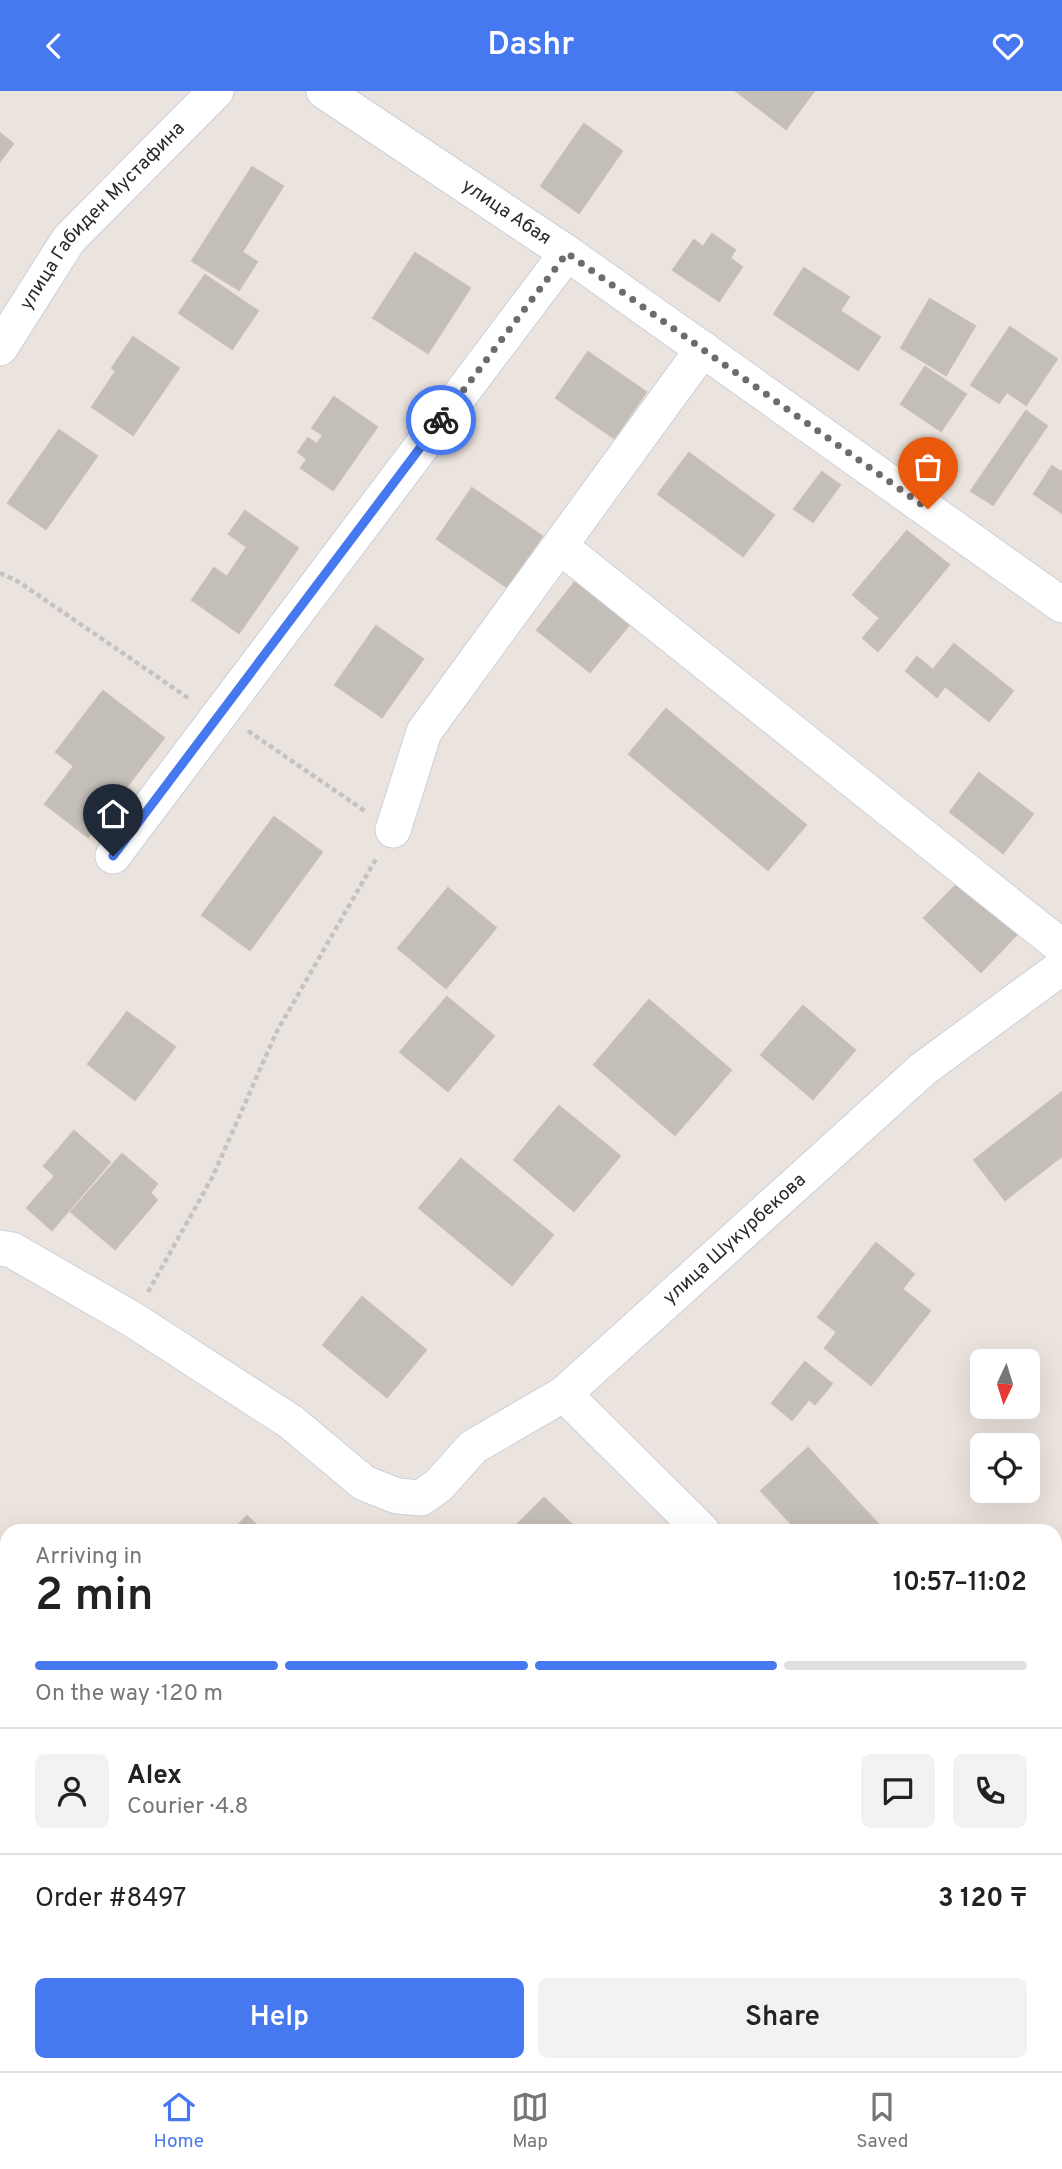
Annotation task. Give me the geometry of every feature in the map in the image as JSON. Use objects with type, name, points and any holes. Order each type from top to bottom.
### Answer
[{"type":"street","name":"улица Габиден Мустафина","points":[[0,348],[69,239],[216,91]]},
{"type":"street","name":"улица Абая","points":[[324,91],[567,253],[1062,605]]},
{"type":"street","points":[[113,856],[567,253]]},
{"type":"street","points":[[393,830],[424,732],[704,349]]},
{"type":"street","points":[[561,547],[1062,947]]},
{"type":"street","name":"улица Шукурбекова","points":[[0,1248],[12,1250],[132,1319],[291,1422],[363,1483],[397,1496],[421,1498],[439,1485],[473,1447],[564,1394],[923,1069],[1062,967]]},
{"type":"street","points":[[564,1394],[695,1524]]},
{"type":"path","points":[[0,573],[31,589],[199,706],[221,713],[393,830],[276,1033],[213,1177],[132,1319]]},
{"type":"building","points":[[736,91],[814,91],[786,129]]},
{"type":"building","points":[[584,124],[622,151],[579,213],[541,186]]},
{"type":"building","points":[[0,133],[13,144],[0,161]]},
{"type":"building","points":[[252,167],[283,186],[242,252],[257,262],[239,290],[192,261]]},
{"type":"building","points":[[712,234],[735,250],[730,258],[742,267],[719,301],[673,270],[694,240],[703,247]]},
{"type":"building","points":[[415,253],[470,288],[428,353],[373,318]]},
{"type":"building","points":[[804,268],[849,297],[840,311],[880,337],[858,370],[774,314]]},
{"type":"building","points":[[205,275],[258,311],[232,349],[179,313]]},
{"type":"building","points":[[930,299],[975,326],[946,375],[901,348]]},
{"type":"building","points":[[1010,327],[1057,359],[1026,405],[1007,392],[999,403],[971,385]]},
{"type":"building","points":[[133,337],[179,368],[133,435],[92,407],[116,371],[112,368]]},
{"type":"building","points":[[588,352],[646,392],[614,438],[556,398]]},
{"type":"building","points":[[925,367],[966,394],[941,431],[901,404]]},
{"type":"building","points":[[334,397],[377,427],[333,490],[301,468],[307,459],[298,452],[308,438],[317,444],[323,435],[312,428]]},
{"type":"building","points":[[1026,411],[1047,426],[993,505],[971,491]]},
{"type":"building","points":[[59,430],[97,456],[46,529],[8,503]]},
{"type":"building","points":[[689,453],[774,515],[743,556],[658,494]]},
{"type":"building","points":[[1052,466],[1061,472],[1062,470],[1062,513],[1034,494]]},
{"type":"building","points":[[822,472],[840,485],[813,522],[794,509]]},
{"type":"building","points":[[472,488],[542,536],[507,587],[437,539]]},
{"type":"building","points":[[245,511],[298,548],[239,633],[192,600],[214,568],[227,577],[247,547],[229,534]]},
{"type":"building","points":[[907,531],[949,565],[878,651],[863,638],[880,618],[853,595]]},
{"type":"building","points":[[575,582],[629,625],[590,672],[537,630]]},
{"type":"building","points":[[376,626],[423,659],[382,717],[335,685]]},
{"type":"building","points":[[954,644],[1013,691],[989,721],[945,686],[937,697],[906,671],[917,657],[933,670]]},
{"type":"building","points":[[103,691],[164,738],[88,837],[45,804],[74,766],[56,752]]},
{"type":"building","points":[[666,709],[806,825],[768,870],[629,754]]},
{"type":"building","points":[[979,773],[1033,814],[1003,853],[950,812]]},
{"type":"building","points":[[274,817],[322,852],[250,950],[202,915]]},
{"type":"building","points":[[965,876],[1021,930],[981,972],[924,918]]},
{"type":"building","points":[[448,888],[496,928],[446,988],[398,948]]},
{"type":"building","points":[[447,997],[494,1036],[448,1091],[400,1052]]},
{"type":"building","points":[[649,1000],[731,1070],[675,1135],[594,1065]]},
{"type":"building","points":[[803,1006],[855,1050],[813,1099],[761,1055]]},
{"type":"building","points":[[127,1012],[175,1047],[135,1100],[88,1064]]},
{"type":"building","points":[[1062,1092],[1062,1156],[1005,1200],[974,1160]]},
{"type":"building","points":[[559,1106],[620,1156],[574,1211],[514,1160]]},
{"type":"building","points":[[74,1131],[110,1162],[52,1230],[27,1208],[55,1176],[44,1166]]},
{"type":"building","points":[[122,1154],[157,1184],[150,1193],[157,1200],[115,1249],[71,1212]]},
{"type":"building","points":[[461,1159],[553,1235],[512,1285],[419,1208]]},
{"type":"building","points":[[876,1243],[914,1274],[902,1289],[930,1311],[871,1385],[825,1348],[837,1332],[818,1317]]},
{"type":"building","points":[[362,1297],[426,1350],[387,1397],[323,1345]]},
{"type":"building","points":[[805,1362],[832,1384],[815,1404],[809,1399],[792,1420],[772,1403]]},
{"type":"building","points":[[808,1448],[878,1524],[792,1524],[761,1491]]},
{"type":"building","points":[[544,1498],[572,1524],[518,1524]]},
{"type":"building","points":[[247,1516],[256,1524],[239,1524]]},
{"type":"way so far","points":[[441,420],[567,253],[928,509]]},
{"type":"route","points":[[113,856],[441,420]]}]
